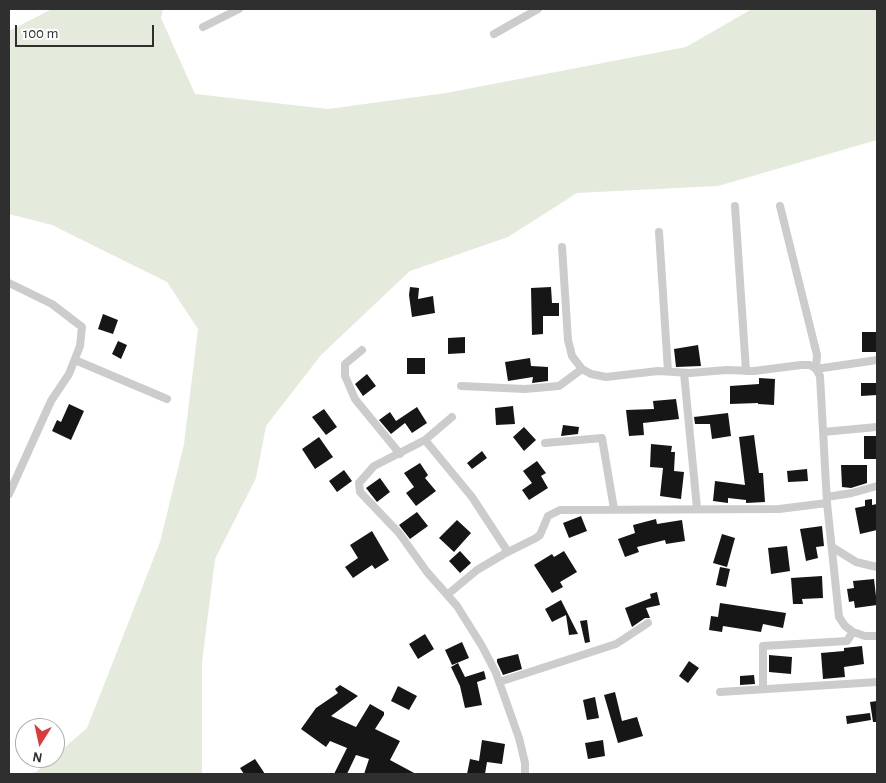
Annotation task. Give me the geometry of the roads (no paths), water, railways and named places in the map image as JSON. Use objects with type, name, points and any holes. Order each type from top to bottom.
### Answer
[{"type":"street","points":[[203,27],[238,9]]},
{"type":"street","points":[[494,34],[538,9]]},
{"type":"street","points":[[735,206],[746,370]]},
{"type":"street","points":[[780,206],[816,356],[816,369]]},
{"type":"street","points":[[659,232],[668,372]]},
{"type":"street","points":[[562,247],[568,340],[572,356],[582,369],[591,374],[606,377],[668,372],[776,369],[802,364],[810,365],[816,369],[820,376],[827,500],[839,617],[845,626],[853,632],[865,636],[877,636]]},
{"type":"street","points":[[9,283],[52,304],[82,327],[80,346],[69,374],[51,401],[9,494]]},
{"type":"street","points":[[362,350],[345,364],[345,376],[355,399],[400,454]]},
{"type":"street","points":[[75,360],[167,399]]},
{"type":"street","points":[[816,369],[877,360]]},
{"type":"street","points":[[461,386],[525,389],[559,386],[582,369]]},
{"type":"street","points":[[684,373],[697,508]]},
{"type":"street","points":[[452,417],[425,440],[374,466],[359,483],[360,492],[399,533],[427,572],[448,595],[482,646],[499,682],[519,738],[525,763],[525,774]]},
{"type":"street","points":[[823,432],[877,427]]},
{"type":"street","points":[[545,443],[602,438],[614,509]]},
{"type":"street","points":[[425,440],[472,497],[508,552]]},
{"type":"street","points":[[448,595],[477,570],[536,538],[540,534],[548,516],[560,510],[779,509],[827,500],[877,486]]},
{"type":"street","points":[[832,547],[856,562],[877,567]]},
{"type":"street","points":[[499,682],[616,644],[648,623]]},
{"type":"street","points":[[763,689],[763,646],[847,641],[853,632]]},
{"type":"street","points":[[720,692],[877,682]]}]
